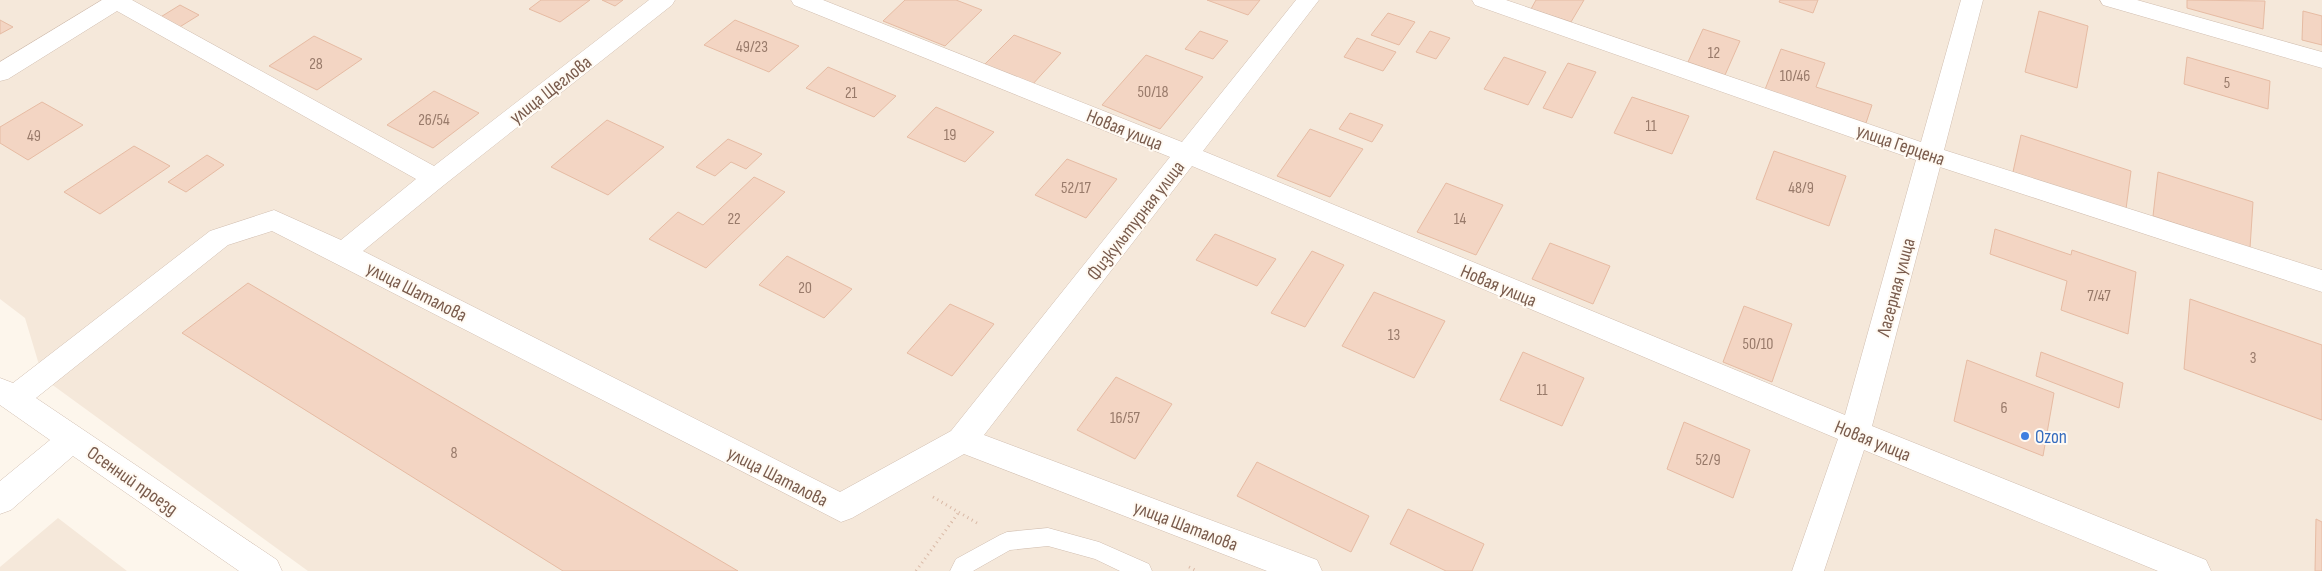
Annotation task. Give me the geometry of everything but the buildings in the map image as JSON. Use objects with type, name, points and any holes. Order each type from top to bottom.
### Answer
[{"type":"street","points":[[0,73],[118,0],[435,178]]},
{"type":"street","name":"улица Щеглова","points":[[435,178],[664,0]]},
{"type":"street","name":"Новая улица","points":[[802,0],[1187,154],[1855,433],[2195,571]]},
{"type":"street","name":"Физкультурная улица","points":[[962,440],[1308,0]]},
{"type":"street","name":"улица Герцена","points":[[1483,0],[1930,155],[2322,281]]},
{"type":"street","name":"Лагерная улица","points":[[1808,571],[1855,433],[1972,0]]},
{"type":"street","points":[[2111,0],[2322,60]]},
{"type":"street","name":"улица Шаталова","points":[[343,253],[435,178]]},
{"type":"street","name":"улица Шаталова","points":[[7,394],[219,238],[274,220],[343,253],[841,508],[962,440],[1306,571]]},
{"type":"street","name":"Осенний проезд","points":[[7,394],[266,571]]},
{"type":"street","points":[[0,500],[73,438]]},
{"type":"lane","points":[[960,571],[963,566],[1007,541],[1048,537],[1100,551],[1142,571]]},
{"type":"path","points":[[898,476],[1007,541]]},
{"type":"path","points":[[916,571],[959,512]]},
{"type":"shaded area","points":[[0,0],[2322,0],[2322,571],[308,571],[43,378],[25,318],[0,299]]},
{"type":"shaded area","points":[[58,518],[127,571],[0,571],[0,567]]},
{"type":"place","name":"Ozon","points":[[2025,436]]}]
